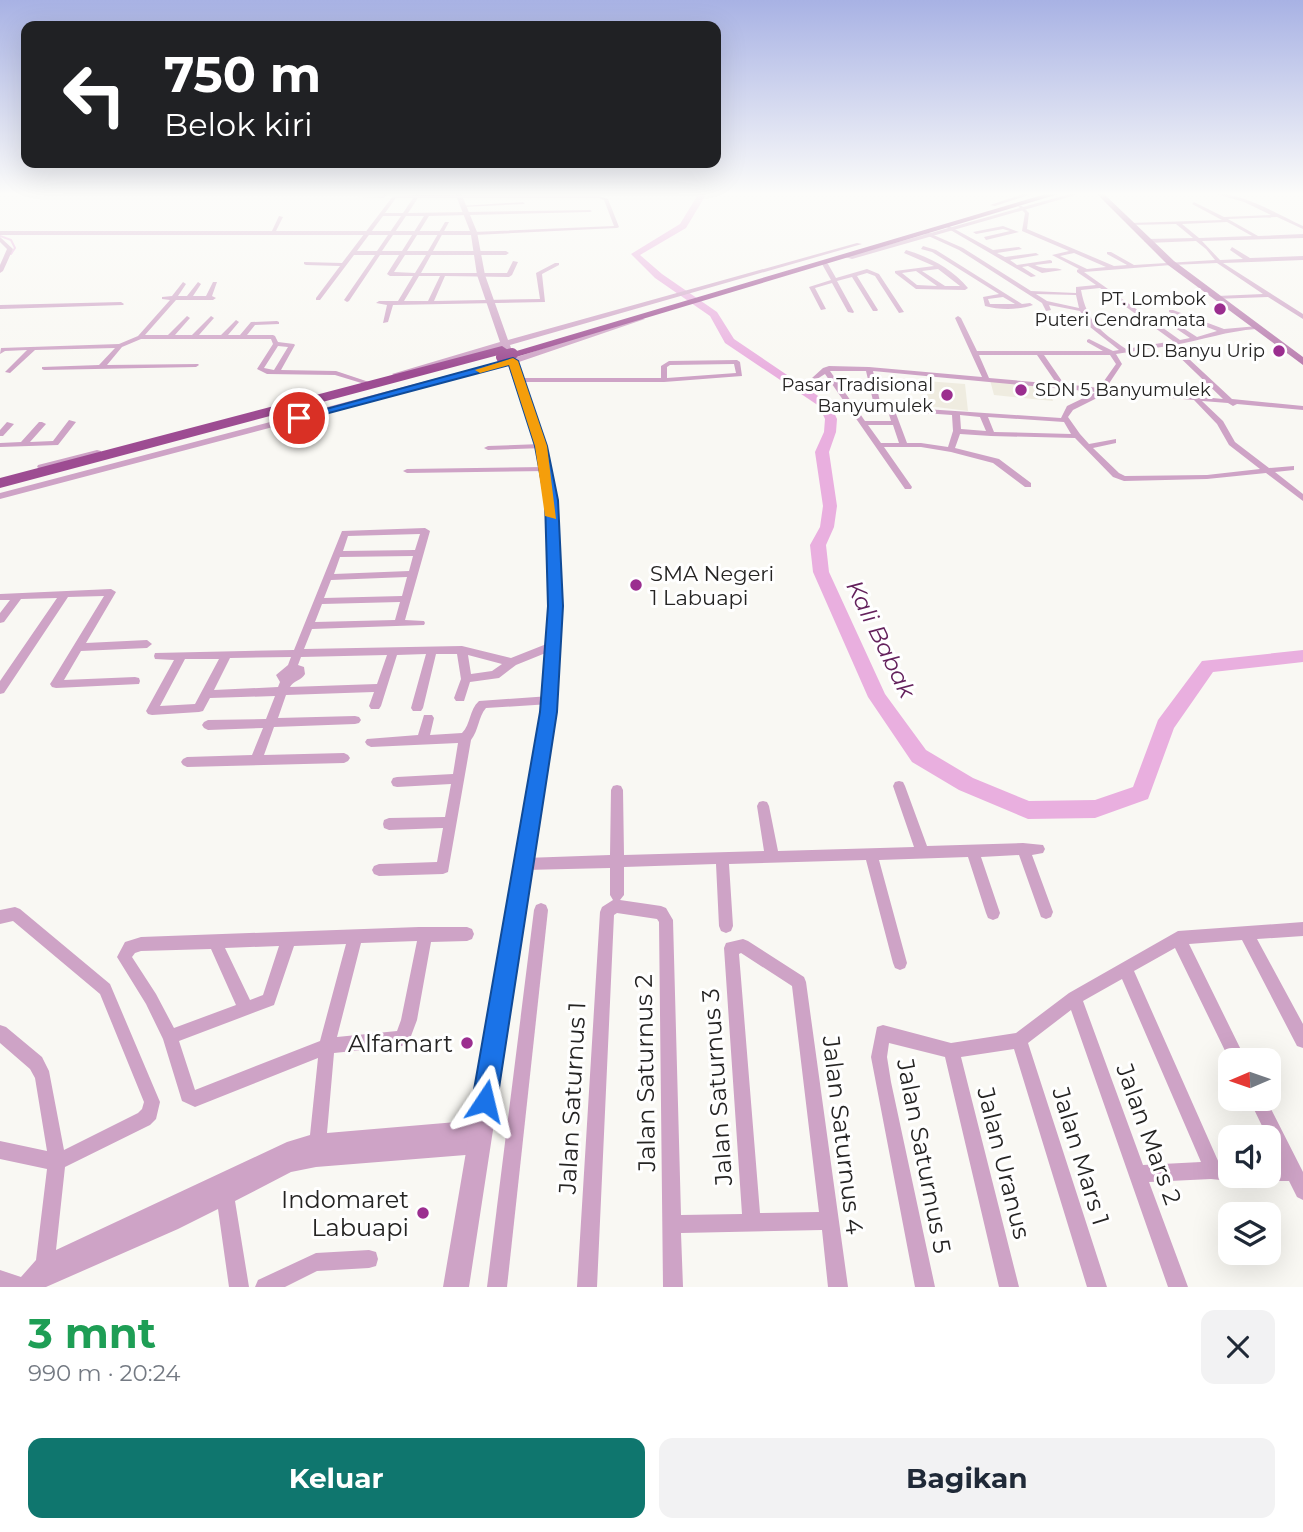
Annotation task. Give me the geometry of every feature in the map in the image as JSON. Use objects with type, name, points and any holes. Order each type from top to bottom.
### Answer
[{"type":"highway","points":[[738,284],[754,276],[842,253]]},
{"type":"highway","points":[[0,490],[508,352],[848,253]]},
{"type":"highway","points":[[221,428],[241,418]]},
{"type":"highway","points":[[221,428],[272,424]]},
{"type":"highway","points":[[155,439],[183,440]]},
{"type":"highway","points":[[0,481],[183,440]]},
{"type":"main road","points":[[1160,253],[1303,362]]},
{"type":"street","points":[[0,271],[8,253]]},
{"type":"street","points":[[318,299],[354,253]]},
{"type":"street","points":[[347,300],[379,253]]},
{"type":"street","points":[[404,253],[390,274],[511,275],[516,262]]},
{"type":"street","points":[[400,303],[429,253]]},
{"type":"street","points":[[456,1287],[525,864],[550,700],[554,645],[551,500],[541,446],[481,275],[476,253]]},
{"type":"street","points":[[738,284],[825,264],[859,253]]},
{"type":"street","points":[[910,253],[920,256],[956,279],[965,288],[916,287],[897,273],[937,267]]},
{"type":"street","points":[[920,256],[928,253]]},
{"type":"street","points":[[937,253],[1021,306]]},
{"type":"street","points":[[964,253],[1045,302],[1082,310]]},
{"type":"street","points":[[994,253],[1033,276]]},
{"type":"street","points":[[1065,253],[1055,255],[1085,270]]},
{"type":"street","points":[[1080,253],[1130,276]]},
{"type":"street","points":[[1109,253],[1140,265],[1303,258]]},
{"type":"street","points":[[1211,253],[1220,263],[1303,317]]},
{"type":"street","points":[[1238,253],[1250,261]]},
{"type":"street","points":[[1005,259],[1036,255]]},
{"type":"street","points":[[1018,266],[1049,262]]},
{"type":"street","points":[[306,263],[344,265]]},
{"type":"street","points":[[1132,263],[1117,268],[1079,271],[1174,342],[1233,404]]},
{"type":"street","points":[[379,303],[544,301],[539,273],[557,264]]},
{"type":"street","points":[[825,264],[851,312]]},
{"type":"street","points":[[1030,265],[1042,271],[1059,271]]},
{"type":"street","points":[[916,269],[944,288]]},
{"type":"street","points":[[823,309],[812,287],[867,271],[877,275],[901,312]]},
{"type":"street","points":[[853,274],[875,310]]},
{"type":"street","points":[[956,279],[999,274]]},
{"type":"street","points":[[430,303],[443,275]]},
{"type":"street","points":[[164,299],[210,298],[215,283]]},
{"type":"street","points":[[102,367],[121,346],[140,337],[183,284]]},
{"type":"street","points":[[189,298],[198,284]]},
{"type":"street","points":[[1098,286],[1078,288],[1082,310],[1096,330],[1124,350]]},
{"type":"street","points":[[1028,292],[1074,294]]},
{"type":"street","points":[[1063,293],[1063,305]]},
{"type":"street","points":[[1004,295],[985,298],[987,305],[1030,305]]},
{"type":"street","points":[[1217,298],[1269,295]]},
{"type":"street","points":[[1045,302],[1048,310]]},
{"type":"street","points":[[385,322],[390,303]]},
{"type":"street","points":[[0,307],[121,304]]},
{"type":"street","points":[[1171,311],[1223,331]]},
{"type":"street","points":[[170,337],[187,318]]},
{"type":"street","points":[[194,337],[211,318]]},
{"type":"street","points":[[958,318],[987,380]]},
{"type":"street","points":[[1164,318],[1196,339]]},
{"type":"street","points":[[223,337],[236,322]]},
{"type":"street","points":[[242,337],[253,323],[277,323]]},
{"type":"street","points":[[974,353],[1112,353],[1256,327]]},
{"type":"street","points":[[140,337],[272,337],[276,344]]},
{"type":"street","points":[[1065,420],[1070,408],[1101,390],[1119,365],[1112,353],[1089,341]]},
{"type":"street","points":[[276,344],[260,369],[267,372],[336,373],[368,383]]},
{"type":"street","points":[[276,344],[292,345],[276,372]]},
{"type":"street","points":[[1,350],[121,346]]},
{"type":"street","points":[[59,354],[67,347]]},
{"type":"street","points":[[86,354],[93,347]]},
{"type":"street","points":[[4,372],[33,348]]},
{"type":"street","points":[[0,481],[368,383],[508,352]]},
{"type":"street","points":[[0,496],[183,440],[272,424],[508,352]]},
{"type":"street","points":[[1040,353],[1062,386]]},
{"type":"street","points":[[51,361],[44,368],[194,365],[182,375]]},
{"type":"street","points":[[71,368],[79,361]]},
{"type":"street","points":[[520,380],[664,380],[740,375],[737,362],[669,363],[664,366],[664,380]]},
{"type":"street","points":[[154,375],[162,365]]},
{"type":"street","points":[[125,376],[133,366]]},
{"type":"street","points":[[815,378],[825,369],[869,369],[1233,404],[1303,408]]},
{"type":"street","points":[[825,369],[908,487]]},
{"type":"street","points":[[869,369],[878,408]]},
{"type":"street","points":[[4,372],[18,371]]},
{"type":"street","points":[[1197,400],[1220,423],[1232,443],[1303,498]]},
{"type":"street","points":[[853,406],[1065,420],[1077,436],[1116,475],[1124,479],[1207,477],[1292,468]]},
{"type":"street","points":[[891,409],[894,424],[904,445]]},
{"type":"street","points":[[952,450],[957,431],[956,413]]},
{"type":"street","points":[[983,414],[991,434]]},
{"type":"street","points":[[0,445],[55,443],[72,422]]},
{"type":"street","points":[[863,423],[894,424]]},
{"type":"street","points":[[0,434],[10,424]]},
{"type":"street","points":[[23,444],[42,424]]},
{"type":"street","points":[[957,431],[1077,436]]},
{"type":"street","points":[[1089,446],[1113,441]]},
{"type":"street","points":[[878,446],[904,445],[952,450],[996,461],[1028,485]]},
{"type":"street","points":[[488,448],[541,446]]},
{"type":"street","points":[[407,471],[545,469]]},
{"type":"street","points":[[256,761],[284,686],[300,674],[300,670],[292,667],[345,533],[392,527],[425,531],[398,623]]},
{"type":"street","points":[[336,554],[418,553]]},
{"type":"street","points":[[327,577],[412,575]]},
{"type":"street","points":[[119,581],[56,684],[135,681]]},
{"type":"street","points":[[0,597],[111,592]]},
{"type":"street","points":[[0,690],[65,594]]},
{"type":"street","points":[[0,620],[18,596]]},
{"type":"street","points":[[318,601],[405,598]]},
{"type":"street","points":[[307,626],[420,623]]},
{"type":"street","points":[[79,647],[147,644]]},
{"type":"street","points":[[466,679],[495,675],[512,662],[554,645]]},
{"type":"street","points":[[159,656],[463,650],[512,662]]},
{"type":"street","points":[[460,698],[466,679],[463,650]]},
{"type":"street","points":[[417,708],[432,651]]},
{"type":"street","points":[[375,706],[393,652]]},
{"type":"street","points":[[181,656],[152,711],[198,708],[226,656]]},
{"type":"street","points":[[206,694],[284,686],[381,688]]},
{"type":"street","points":[[380,870],[443,868],[465,738],[474,729],[477,710],[483,704],[550,700]]},
{"type":"street","points":[[423,740],[428,718]]},
{"type":"street","points":[[208,725],[355,720]]},
{"type":"street","points":[[371,742],[465,738]]},
{"type":"street","points":[[187,762],[344,758]]},
{"type":"street","points":[[397,782],[458,779]]},
{"type":"street","points":[[899,786],[922,852]]},
{"type":"street","points":[[617,790],[617,895]]},
{"type":"street","points":[[763,806],[772,856]]},
{"type":"street","points":[[389,824],[451,822]]},
{"type":"street","points":[[525,864],[1030,849],[1046,912]]},
{"type":"street","points":[[972,850],[993,913]]},
{"type":"street","points":[[871,853],[900,963]]},
{"type":"street","points":[[722,858],[726,926]]},
{"type":"street","name":"Jalan Saturnus 1","points":[[587,1287],[607,912],[615,906],[660,913],[666,920]]},
{"type":"street","points":[[497,1287],[541,910]]},
{"type":"street","points":[[0,918],[15,914],[105,989],[152,1102],[150,1113],[145,1119],[57,1162],[0,1150]]},
{"type":"street","name":"Jalan Saturnus 2","points":[[666,920],[673,1287]]},
{"type":"street","points":[[951,1051],[1019,1040],[1074,998],[1178,938],[1303,929]]},
{"type":"street","points":[[1245,932],[1303,1040]]},
{"type":"street","points":[[424,935],[404,1035],[393,1041],[327,1046],[195,1099],[188,1095],[170,1037],[152,999],[125,961],[125,951],[141,944],[355,938],[424,935],[467,934]]},
{"type":"street","points":[[316,1150],[327,1046],[355,938]]},
{"type":"street","points":[[1178,938],[1232,1048]]},
{"type":"street","points":[[170,1037],[266,1002],[272,994],[288,940]]},
{"type":"street","points":[[215,942],[246,1009]]},
{"type":"street","name":"Jalan Saturnus 3","points":[[752,1221],[731,948],[743,946],[794,976],[800,988]]},
{"type":"street","points":[[1125,968],[1218,1166]]},
{"type":"street","name":"Jalan Saturnus 4","points":[[800,988],[838,1287]]},
{"type":"street","name":"Jalan Mars 2","points":[[1074,998],[1178,1287]]},
{"type":"street","name":"Jalan Saturnus 5","points":[[925,1287],[879,1057],[883,1033],[951,1051]]},
{"type":"street","points":[[0,1034],[39,1068],[57,1162],[44,1270]]},
{"type":"street","name":"Jalan Mars 1","points":[[1019,1040],[1097,1287]]},
{"type":"street","name":"Jalan Uranus","points":[[951,1051],[1009,1287]]},
{"type":"street","points":[[1263,1111],[1303,1191]]},
{"type":"street","points":[[172,1214],[293,1148],[316,1150],[479,1137]]},
{"type":"street","points":[[0,1279],[25,1287],[44,1270],[225,1194],[316,1150]]},
{"type":"street","points":[[1137,1174],[1218,1172]]},
{"type":"street","points":[[1281,1172],[1293,1172]]},
{"type":"street","points":[[225,1194],[240,1287]]},
{"type":"street","points":[[672,1224],[830,1221]]},
{"type":"street","points":[[265,1287],[316,1262],[369,1259]]},
{"type":"shaded area","name":"SDN 5 Banyumulek","points":[[990,380],[1048,385],[1053,401],[994,395]]},
{"type":"shaded area","name":"Pasar Tradisional Banyumulek","points":[[926,381],[965,384],[968,411],[928,406]]},
{"type":"waterway","name":"Kali Babak","points":[[637,253],[658,276],[713,314],[729,341],[824,404],[831,419],[830,432],[822,452],[830,506],[827,527],[818,545],[821,572],[877,697],[919,756],[966,784],[1028,810],[1095,809],[1141,793],[1165,725],[1208,666],[1303,656]]},
{"type":"slow traffic","points":[[480,370],[513,361],[541,446],[549,483],[551,516]]},
{"type":"place","name":"PT. Lombok Puteri Cendramata","points":[[1220,309]]},
{"type":"place","name":"UD. Banyu Urip","points":[[1279,351]]},
{"type":"place","name":"SDN 5 Banyumulek","points":[[1021,390]]},
{"type":"place","name":"Pasar Tradisional Banyumulek","points":[[947,395]]},
{"type":"place","name":"SMA Negeri 1 Labuapi","points":[[636,585]]},
{"type":"place","name":"Alfamart","points":[[467,1043]]},
{"type":"place","name":"Indomaret Labuapi","points":[[423,1213]]},
{"type":"route","points":[[299,418],[513,361],[541,446],[551,500],[555,606],[549,712],[485,1101]]}]
